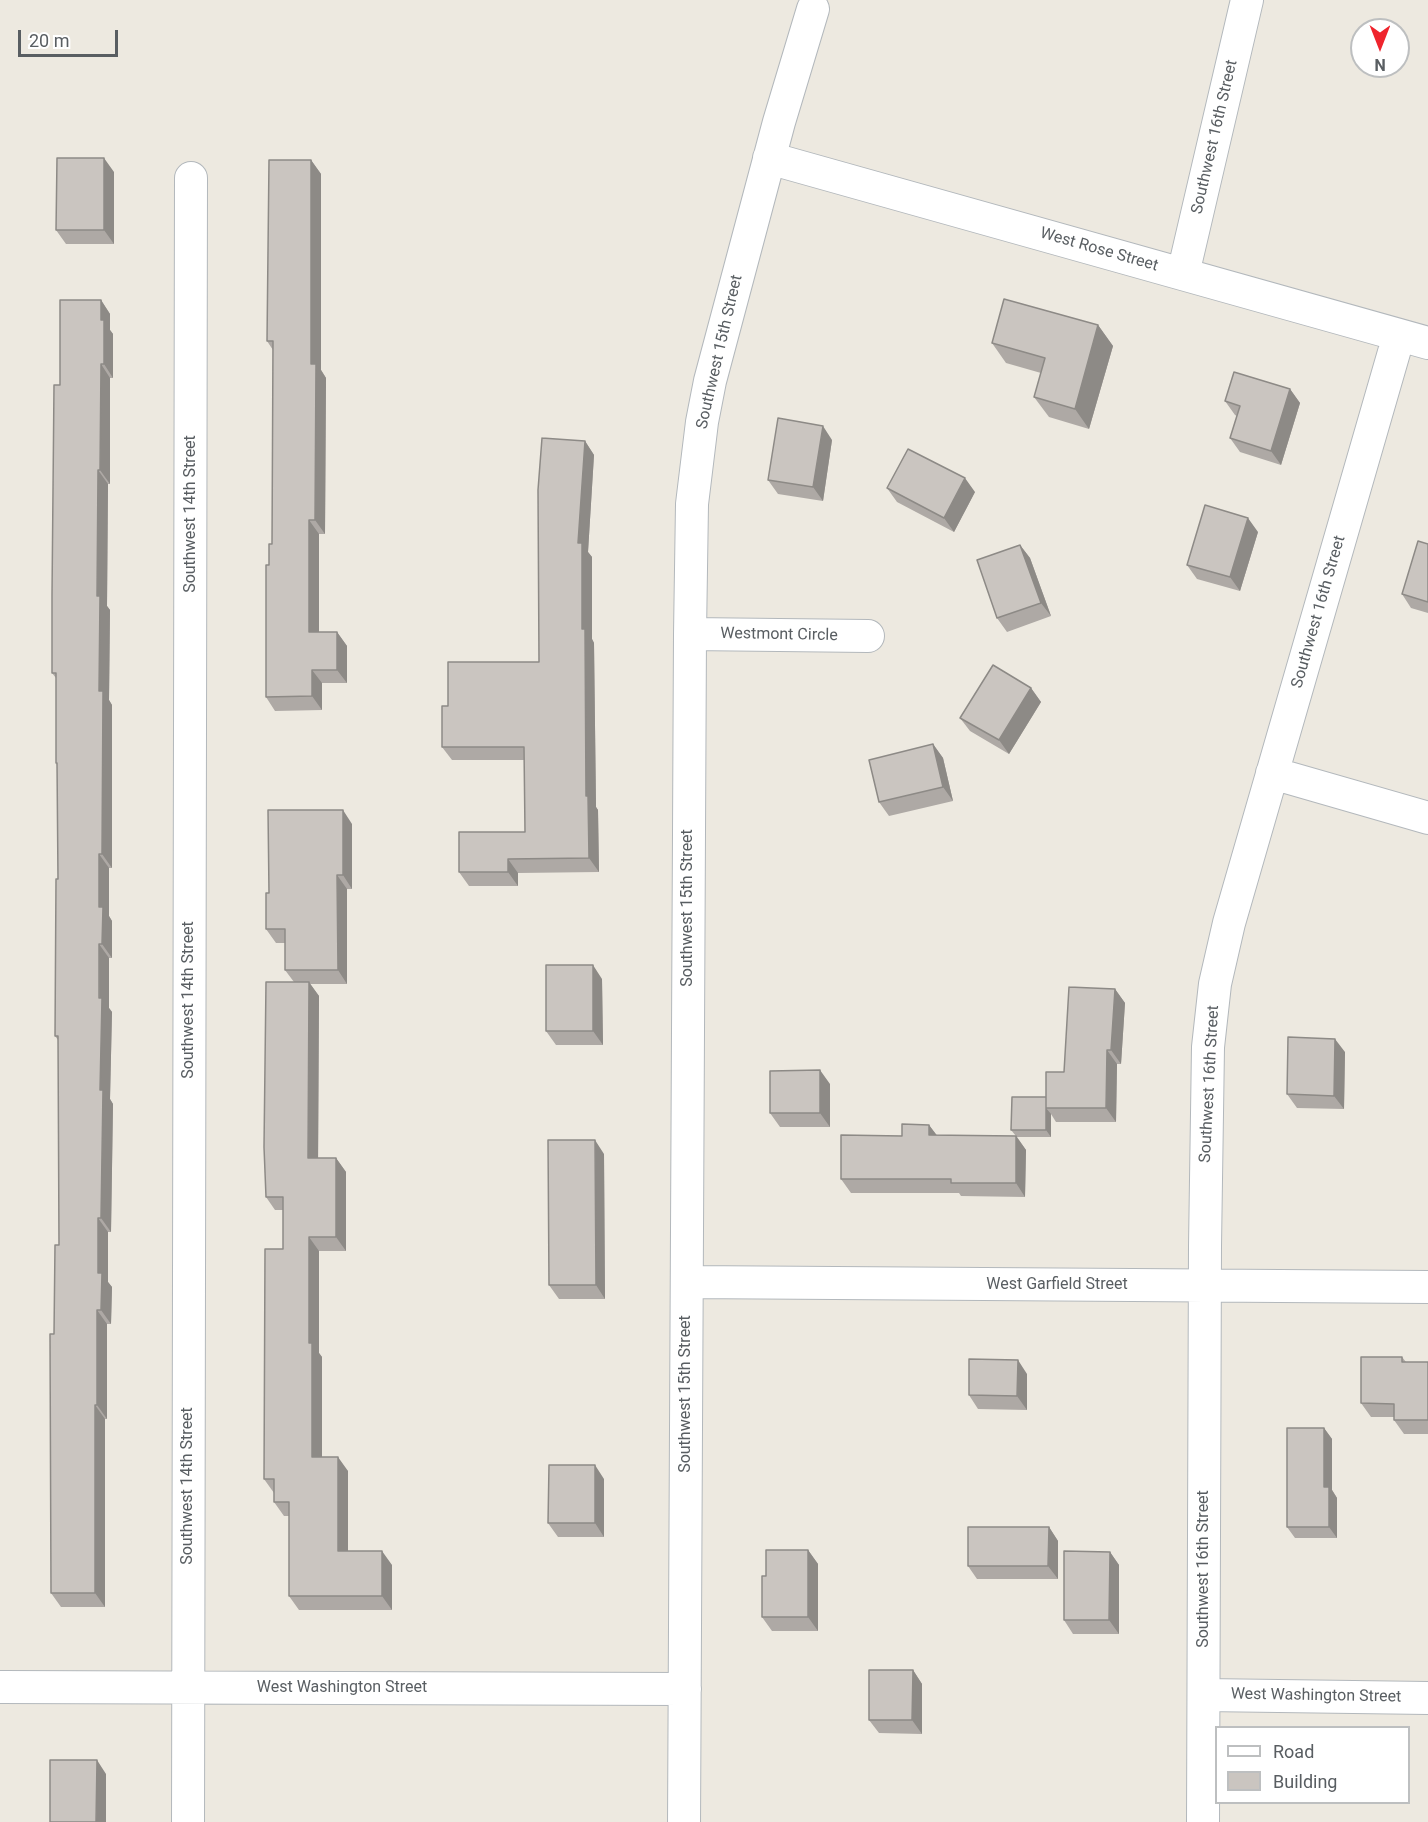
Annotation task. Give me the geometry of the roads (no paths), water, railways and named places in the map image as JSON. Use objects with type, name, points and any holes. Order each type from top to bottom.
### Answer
[{"type":"street","name":"Southwest 16th Street","points":[[1183,274],[1247,0]]},
{"type":"street","name":"Southwest 15th Street","points":[[684,1822],[692,504],[702,422],[710,381],[769,158],[813,9]]},
{"type":"street","name":"West Rose Street","points":[[769,158],[1413,339]]},
{"type":"street","name":"Southwest 14th Street","points":[[188,1822],[191,178]]},
{"type":"street","name":"Southwest 16th Street","points":[[1203,1822],[1204,1285],[1208,1047],[1215,984],[1229,923],[1272,773],[1413,339]]},
{"type":"street","name":"Westmont Circle","points":[[690,634],[867,636]]},
{"type":"street","points":[[1272,773],[1428,818]]},
{"type":"street","name":"West Garfield Street","points":[[687,1282],[1428,1287]]},
{"type":"street","name":"West Washington Street","points":[[0,1687],[685,1689]]},
{"type":"street","name":"West Washington Street","points":[[1204,1695],[1428,1698]]}]
